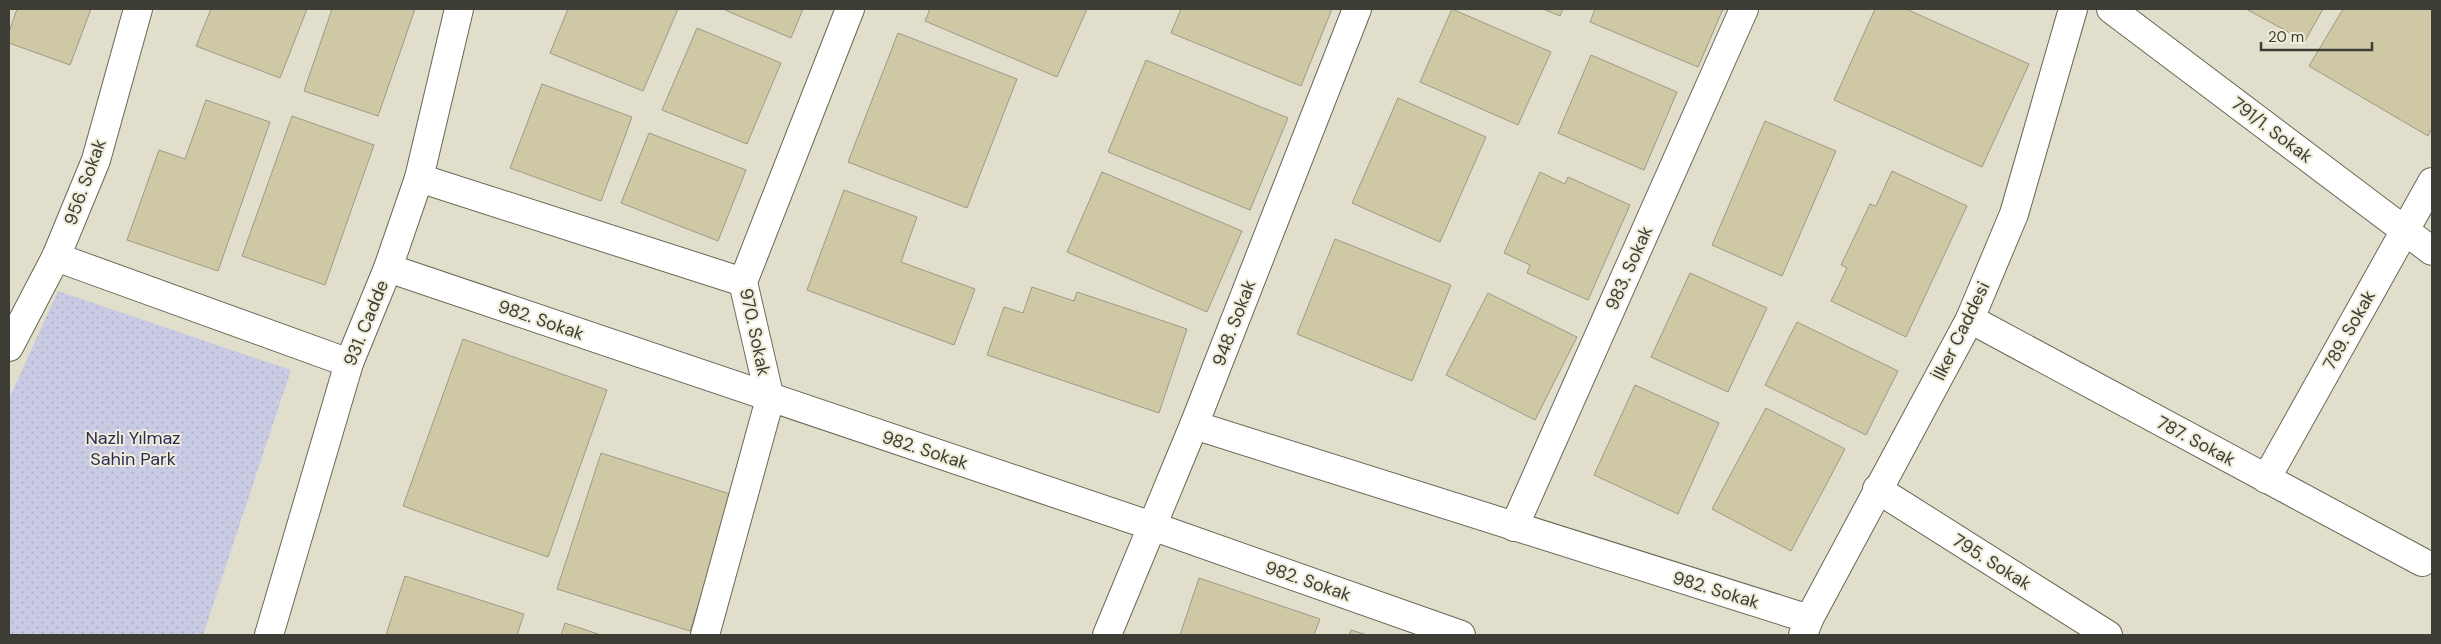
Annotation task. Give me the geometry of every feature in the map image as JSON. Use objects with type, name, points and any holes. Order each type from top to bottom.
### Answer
[{"type":"street","name":"956. Sokak","points":[[9,347],[56,257],[96,160],[138,9]]},
{"type":"street","name":"931. Cadde","points":[[269,635],[350,363],[388,268],[419,178],[459,9]]},
{"type":"street","name":"970. Sokak","points":[[704,635],[770,398],[743,282],[850,9]]},
{"type":"street","name":"948. Sokak","points":[[1107,635],[1194,425],[1357,9]]},
{"type":"street","name":"983. Sokak","points":[[1514,528],[1744,9]]},
{"type":"street","name":"İlker Caddesi","points":[[1806,627],[1877,489],[1970,319],[2014,214],[2073,9]]},
{"type":"street","name":"791/1. Sokak","points":[[2112,9],[2432,251]]},
{"type":"street","points":[[419,178],[743,282]]},
{"type":"street","name":"789. Sokak","points":[[2266,479],[2432,182]]},
{"type":"street","points":[[56,257],[350,363]]},
{"type":"street","name":"982. Sokak","points":[[388,268],[1152,526],[1461,635]]},
{"type":"street","name":"787. Sokak","points":[[1970,319],[2422,562]]},
{"type":"street","name":"982. Sokak","points":[[1194,425],[1514,528],[1806,627]]},
{"type":"street","name":"795. Sokak","points":[[1877,489],[2108,635]]},
{"type":"green space","name":"Nazlı Yılmaz Sahin Park","points":[[58,291],[291,370],[203,635],[9,635],[9,399]]},
{"type":"building","points":[[17,9],[91,9],[70,65],[9,43],[9,32]]},
{"type":"building","points":[[211,9],[307,9],[280,78],[196,46]]},
{"type":"building","points":[[332,9],[415,9],[378,116],[304,91]]},
{"type":"building","points":[[568,9],[678,9],[643,91],[550,53]]},
{"type":"building","points":[[726,9],[803,9],[791,38]]},
{"type":"building","points":[[930,9],[1087,9],[1057,77],[925,21]]},
{"type":"building","points":[[1181,9],[1332,9],[1301,86],[1171,33]]},
{"type":"building","points":[[1452,9],[1551,52],[1518,125],[1420,82]]},
{"type":"building","points":[[1543,9],[1563,9],[1560,16]]},
{"type":"building","points":[[1595,9],[1723,9],[1698,67],[1590,22]]},
{"type":"building","points":[[1875,9],[1906,9],[2029,64],[1982,167],[1834,100]]},
{"type":"building","points":[[2246,9],[2323,9],[2305,41]]},
{"type":"building","points":[[2343,9],[2432,9],[2432,128],[2428,136],[2309,66]]},
{"type":"building","points":[[697,28],[781,63],[747,144],[662,110]]},
{"type":"building","points":[[898,33],[1017,79],[967,208],[848,162]]},
{"type":"building","points":[[1591,55],[1677,92],[1644,170],[1558,133]]},
{"type":"building","points":[[1146,60],[1288,118],[1250,210],[1108,152]]},
{"type":"building","points":[[542,84],[632,117],[601,201],[510,168]]},
{"type":"building","points":[[1398,98],[1486,137],[1440,242],[1352,203]]},
{"type":"building","points":[[206,100],[270,122],[218,271],[127,240],[159,150],[185,159]]},
{"type":"building","points":[[292,116],[374,145],[325,285],[242,256]]},
{"type":"building","points":[[1765,121],[1836,151],[1782,276],[1712,245]]},
{"type":"building","points":[[649,133],[746,170],[718,241],[621,203]]},
{"type":"building","points":[[1892,171],[1967,206],[1906,337],[1831,301],[1847,268],[1841,265],[1870,204],[1876,206]]},
{"type":"building","points":[[1102,172],[1242,231],[1207,312],[1067,252]]},
{"type":"building","points":[[1540,172],[1565,184],[1568,177],[1630,205],[1588,300],[1527,273],[1530,265],[1504,253]]},
{"type":"building","points":[[844,190],[917,217],[901,262],[975,289],[954,345],[807,290]]},
{"type":"building","points":[[1335,239],[1451,285],[1412,381],[1297,334]]},
{"type":"building","points":[[1690,273],[1767,308],[1728,392],[1651,357]]},
{"type":"building","points":[[1032,287],[1074,301],[1077,292],[1187,329],[1159,413],[987,355],[1004,307],[1023,313]]},
{"type":"building","points":[[1488,293],[1577,337],[1535,420],[1446,375]]},
{"type":"building","points":[[1797,322],[1898,371],[1866,435],[1765,385]]},
{"type":"building","points":[[463,339],[607,390],[548,557],[403,506]]},
{"type":"building","points":[[1635,385],[1719,423],[1678,514],[1594,475]]},
{"type":"building","points":[[1766,408],[1845,449],[1791,551],[1712,509]]},
{"type":"building","points":[[601,453],[733,495],[690,631],[557,589]]},
{"type":"building","points":[[405,576],[524,614],[517,635],[386,635]]},
{"type":"building","points":[[1199,578],[1320,619],[1314,635],[1180,635]]},
{"type":"building","points":[[565,623],[601,635],[561,635]]},
{"type":"building","points":[[1351,630],[1367,635],[1349,635]]}]
